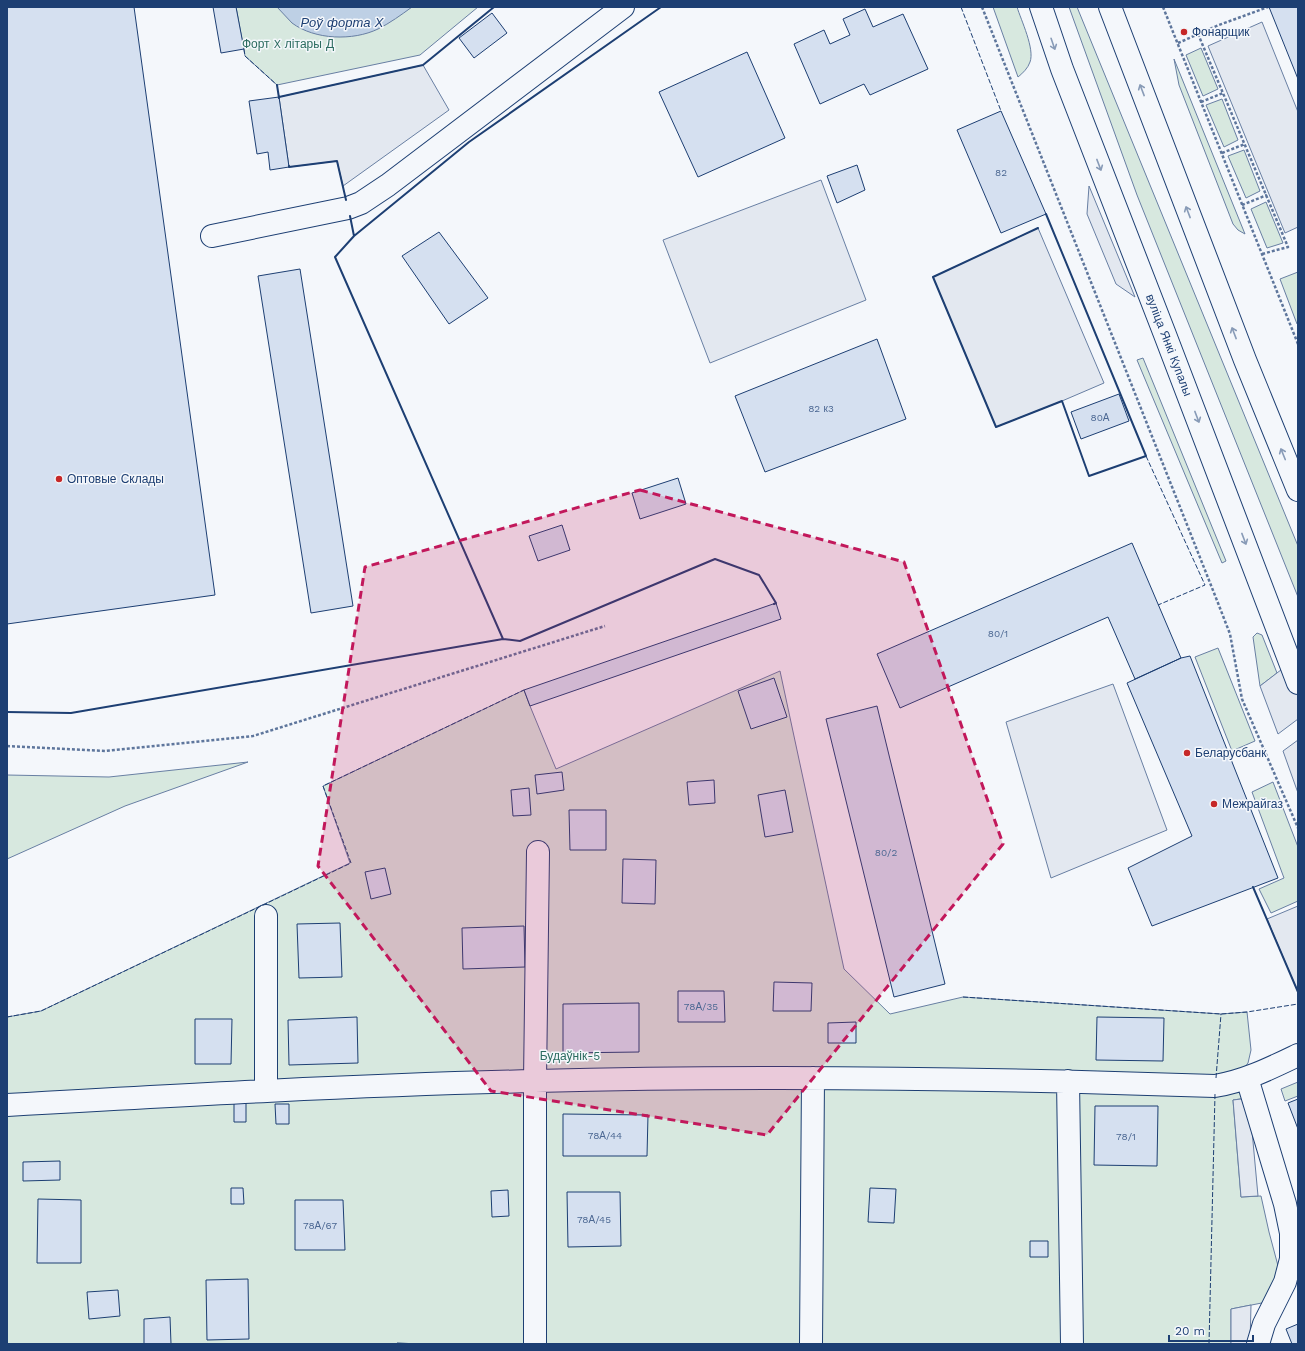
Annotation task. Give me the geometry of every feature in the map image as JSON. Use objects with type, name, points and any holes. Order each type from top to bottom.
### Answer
[{"type":"main road","points":[[212,236],[315,216],[348,208],[361,203],[388,185],[623,7]]},
{"type":"main road","name":"вуліца Янкі Купалы","points":[[1041,7],[1062,69],[1170,346],[1298,682]]},
{"type":"main road","points":[[1110,7],[1242,353],[1298,490]]},
{"type":"main road","points":[[535,1344],[538,852]]},
{"type":"main road","points":[[266,916],[266,1090]]},
{"type":"main road","points":[[7,1105],[266,1090],[536,1081],[813,1078],[1068,1081],[1215,1086],[1248,1078],[1298,1055]]},
{"type":"main road","points":[[811,1344],[813,1078]]},
{"type":"main road","points":[[1248,1078],[1285,1204],[1291,1234],[1291,1259],[1286,1282],[1264,1324],[1258,1344]]},
{"type":"main road","points":[[1068,1081],[1072,1344]]},
{"type":"path","points":[[982,7],[1230,634],[1242,699],[1298,828]]},
{"type":"path","points":[[1163,7],[1298,344]]},
{"type":"path","points":[[1178,43],[1268,7]]},
{"type":"path","points":[[1198,34],[1288,247],[1262,254]]},
{"type":"path","points":[[1201,102],[1223,93]]},
{"type":"path","points":[[1222,153],[1245,144]]},
{"type":"path","points":[[1242,205],[1267,195]]},
{"type":"path","points":[[7,746],[105,751],[253,736],[605,626]]},
{"type":"highlighted area","points":[[640,490],[904,562],[1003,844],[767,1135],[491,1091],[318,866],[365,567]]},
{"type":"green space","name":"Форт X літары Д","points":[[236,7],[478,7],[420,55],[277,85],[245,56]]},
{"type":"green space","points":[[993,7],[1017,7],[1031,50],[1030,62],[1018,77]]},
{"type":"green space","points":[[1069,7],[1077,7],[1298,546],[1298,597],[1137,195]]},
{"type":"green space","points":[[1201,48],[1218,89],[1203,96],[1186,55]]},
{"type":"green space","points":[[1174,59],[1245,234],[1238,230],[1233,224],[1179,85]]},
{"type":"green space","points":[[1222,99],[1238,140],[1224,147],[1206,105]]},
{"type":"green space","points":[[1244,150],[1260,191],[1246,198],[1228,156]]},
{"type":"green space","points":[[1266,202],[1283,243],[1267,248],[1251,209]]},
{"type":"green space","points":[[1298,272],[1298,323],[1297,324],[1280,279]]},
{"type":"green space","points":[[1143,358],[1226,561],[1222,563],[1137,360]]},
{"type":"green space","points":[[1257,633],[1262,635],[1277,673],[1260,686],[1253,637]]},
{"type":"green space","points":[[1218,648],[1255,741],[1232,751],[1195,657]]},
{"type":"green space","name":"Будаўнік-5","points":[[780,671],[844,969],[890,1014],[963,997],[1221,1014],[1247,1012],[1251,1050],[1248,1063],[1239,1075],[1245,1086],[1247,1098],[1233,1100],[1241,1197],[1261,1196],[1281,1277],[1272,1301],[1231,1309],[1231,1344],[7,1344],[7,1017],[41,1011],[350,863],[323,786],[524,690],[556,769]]},
{"type":"green space","points":[[248,762],[125,806],[7,859],[7,775],[109,777]]},
{"type":"green space","points":[[1273,782],[1298,847],[1298,901],[1271,913],[1259,889],[1284,878],[1252,792]]},
{"type":"green space","points":[[1298,1082],[1298,1096],[1285,1101],[1281,1089]]},
{"type":"shaded area","points":[[1262,22],[1298,112],[1298,227],[1285,233],[1208,46]]},
{"type":"shaded area","points":[[423,65],[449,110],[343,186],[337,161],[289,167],[279,97]]},
{"type":"shaded area","points":[[821,180],[866,300],[710,363],[663,240]]},
{"type":"shaded area","points":[[1089,186],[1135,297],[1116,284],[1087,214]]},
{"type":"shaded area","points":[[1038,228],[1104,383],[996,427],[933,277]]},
{"type":"shaded area","points":[[1290,663],[1298,683],[1298,719],[1278,734],[1260,686]]},
{"type":"shaded area","points":[[1113,684],[1167,830],[1051,878],[1006,722]]},
{"type":"shaded area","points":[[1298,740],[1298,793],[1283,751]]},
{"type":"shaded area","points":[[1298,906],[1298,992],[1267,919]]},
{"type":"shaded area","points":[[1249,1098],[1258,1196],[1241,1197],[1233,1100]]},
{"type":"shaded area","points":[[1251,1305],[1250,1344],[1231,1344],[1231,1309]]},
{"type":"water","name":"Роў форта Х","points":[[277,7],[412,7],[387,24],[368,33],[357,36],[334,37],[323,36],[301,29],[292,23]]},
{"type":"building","points":[[7,7],[134,7],[215,595],[7,624]]},
{"type":"building","points":[[213,7],[236,7],[244,49],[221,53]]},
{"type":"building","points":[[1269,7],[1298,7],[1298,79]]},
{"type":"building","points":[[865,9],[873,27],[903,14],[928,69],[870,95],[864,84],[820,104],[794,44],[824,30],[830,44],[850,35],[843,19]]},
{"type":"building","points":[[492,13],[507,33],[474,58],[459,38]]},
{"type":"building","points":[[747,52],[785,138],[698,177],[659,92]]},
{"type":"building","points":[[279,97],[289,167],[270,170],[268,152],[257,154],[249,101]]},
{"type":"building","points":[[1001,111],[1046,214],[1001,233],[957,130]]},
{"type":"building","points":[[857,165],[865,190],[837,203],[827,176]]},
{"type":"building","points":[[439,232],[488,298],[449,324],[402,256]]},
{"type":"building","points":[[300,269],[353,606],[311,613],[258,276]]},
{"type":"building","points":[[877,339],[906,419],[765,472],[735,396]]},
{"type":"building","points":[[1119,394],[1129,421],[1081,439],[1071,412]]},
{"type":"building","points":[[678,478],[686,504],[640,519],[632,493]]},
{"type":"building","points":[[562,525],[570,550],[538,561],[529,536]]},
{"type":"building","points":[[1132,543],[1181,658],[1135,679],[1108,617],[900,708],[877,654]]},
{"type":"building","points":[[776,603],[781,619],[530,706],[524,690]]},
{"type":"building","name":"Межрайгаз","points":[[1190,656],[1278,878],[1152,926],[1128,868],[1192,836],[1127,683],[1181,658]]},
{"type":"building","points":[[774,678],[787,717],[751,729],[738,691]]},
{"type":"building","points":[[877,706],[945,984],[894,997],[826,719]]},
{"type":"building","points":[[562,772],[564,790],[537,794],[535,775]]},
{"type":"building","points":[[714,780],[715,803],[689,805],[687,782]]},
{"type":"building","points":[[529,788],[531,815],[513,816],[511,790]]},
{"type":"building","points":[[785,790],[793,832],[765,837],[758,795]]},
{"type":"building","points":[[569,810],[606,810],[606,850],[570,850]]},
{"type":"building","points":[[623,859],[656,860],[655,904],[622,903]]},
{"type":"building","points":[[385,868],[391,894],[371,899],[365,872]]},
{"type":"building","points":[[340,923],[342,977],[299,978],[297,924]]},
{"type":"building","points":[[524,926],[525,967],[463,969],[462,928]]},
{"type":"building","points":[[774,982],[812,983],[811,1011],[773,1011]]},
{"type":"building","points":[[678,991],[724,991],[725,1022],[678,1022]]},
{"type":"building","points":[[639,1003],[639,1052],[563,1053],[563,1004]]},
{"type":"building","points":[[357,1017],[358,1063],[289,1065],[288,1020]]},
{"type":"building","points":[[1097,1017],[1164,1018],[1163,1061],[1096,1060]]},
{"type":"building","points":[[195,1019],[232,1019],[231,1064],[195,1064]]},
{"type":"building","points":[[856,1022],[856,1043],[828,1043],[828,1023]]},
{"type":"building","points":[[1298,1099],[1298,1129],[1288,1103]]},
{"type":"building","points":[[234,1103],[246,1103],[246,1122],[234,1122]]},
{"type":"building","points":[[275,1104],[289,1104],[289,1124],[276,1124]]},
{"type":"building","points":[[1095,1106],[1158,1106],[1157,1166],[1094,1165]]},
{"type":"building","points":[[563,1114],[648,1115],[647,1156],[563,1156]]},
{"type":"building","points":[[60,1161],[60,1180],[23,1181],[23,1162]]},
{"type":"building","points":[[231,1188],[243,1188],[244,1204],[231,1204]]},
{"type":"building","points":[[870,1188],[896,1189],[894,1223],[868,1222]]},
{"type":"building","points":[[508,1190],[509,1216],[492,1217],[491,1191]]},
{"type":"building","points":[[567,1192],[620,1192],[621,1246],[568,1247]]},
{"type":"building","points":[[38,1199],[81,1200],[81,1263],[37,1263]]},
{"type":"building","points":[[295,1200],[343,1200],[345,1250],[295,1250]]},
{"type":"building","points":[[1030,1241],[1048,1241],[1048,1257],[1030,1257]]},
{"type":"building","points":[[248,1279],[249,1339],[207,1340],[206,1280]]},
{"type":"building","points":[[118,1290],[120,1316],[89,1319],[87,1292]]},
{"type":"building","points":[[170,1317],[171,1344],[144,1344],[144,1319]]},
{"type":"building","points":[[1298,1324],[1298,1344],[1292,1344],[1286,1329]]},
{"type":"building","points":[[397,1343],[420,1344],[397,1344]]},
{"type":"fence","points":[[961,7],[1001,111]]},
{"type":"fence","points":[[244,49],[245,56],[277,85]]},
{"type":"fence","points":[[1146,456],[1205,585],[1158,605]]},
{"type":"fence","points":[[7,1017],[41,1011],[351,863],[323,786],[524,690]]},
{"type":"fence","points":[[963,997],[1221,1014],[1247,1012],[1298,1004]]},
{"type":"fence","points":[[1216,1078],[1221,1014]]},
{"type":"fence","points":[[1209,1344],[1215,1094]]},
{"type":"wall","points":[[279,97],[423,65],[494,7]]},
{"type":"wall","points":[[350,216],[354,236],[469,142],[661,7]]},
{"type":"wall","points":[[277,85],[279,98]]},
{"type":"wall","points":[[289,166],[337,161],[346,200]]},
{"type":"wall","points":[[1038,228],[933,277],[996,427],[1062,401],[1089,476],[1146,456],[1046,214]]},
{"type":"wall","points":[[354,236],[335,257],[503,639],[520,641],[715,559],[759,575],[776,603],[774,604]]},
{"type":"wall","points":[[7,712],[71,713],[503,639]]},
{"type":"wall","points":[[1253,887],[1298,992]]},
{"type":"place","name":"Фонарщик","points":[[1184,32]]},
{"type":"place","name":"Оптовые Склады","points":[[59,479]]},
{"type":"place","name":"Беларусбанк","points":[[1187,753]]},
{"type":"place","name":"Межрайгаз","points":[[1214,804]]}]
